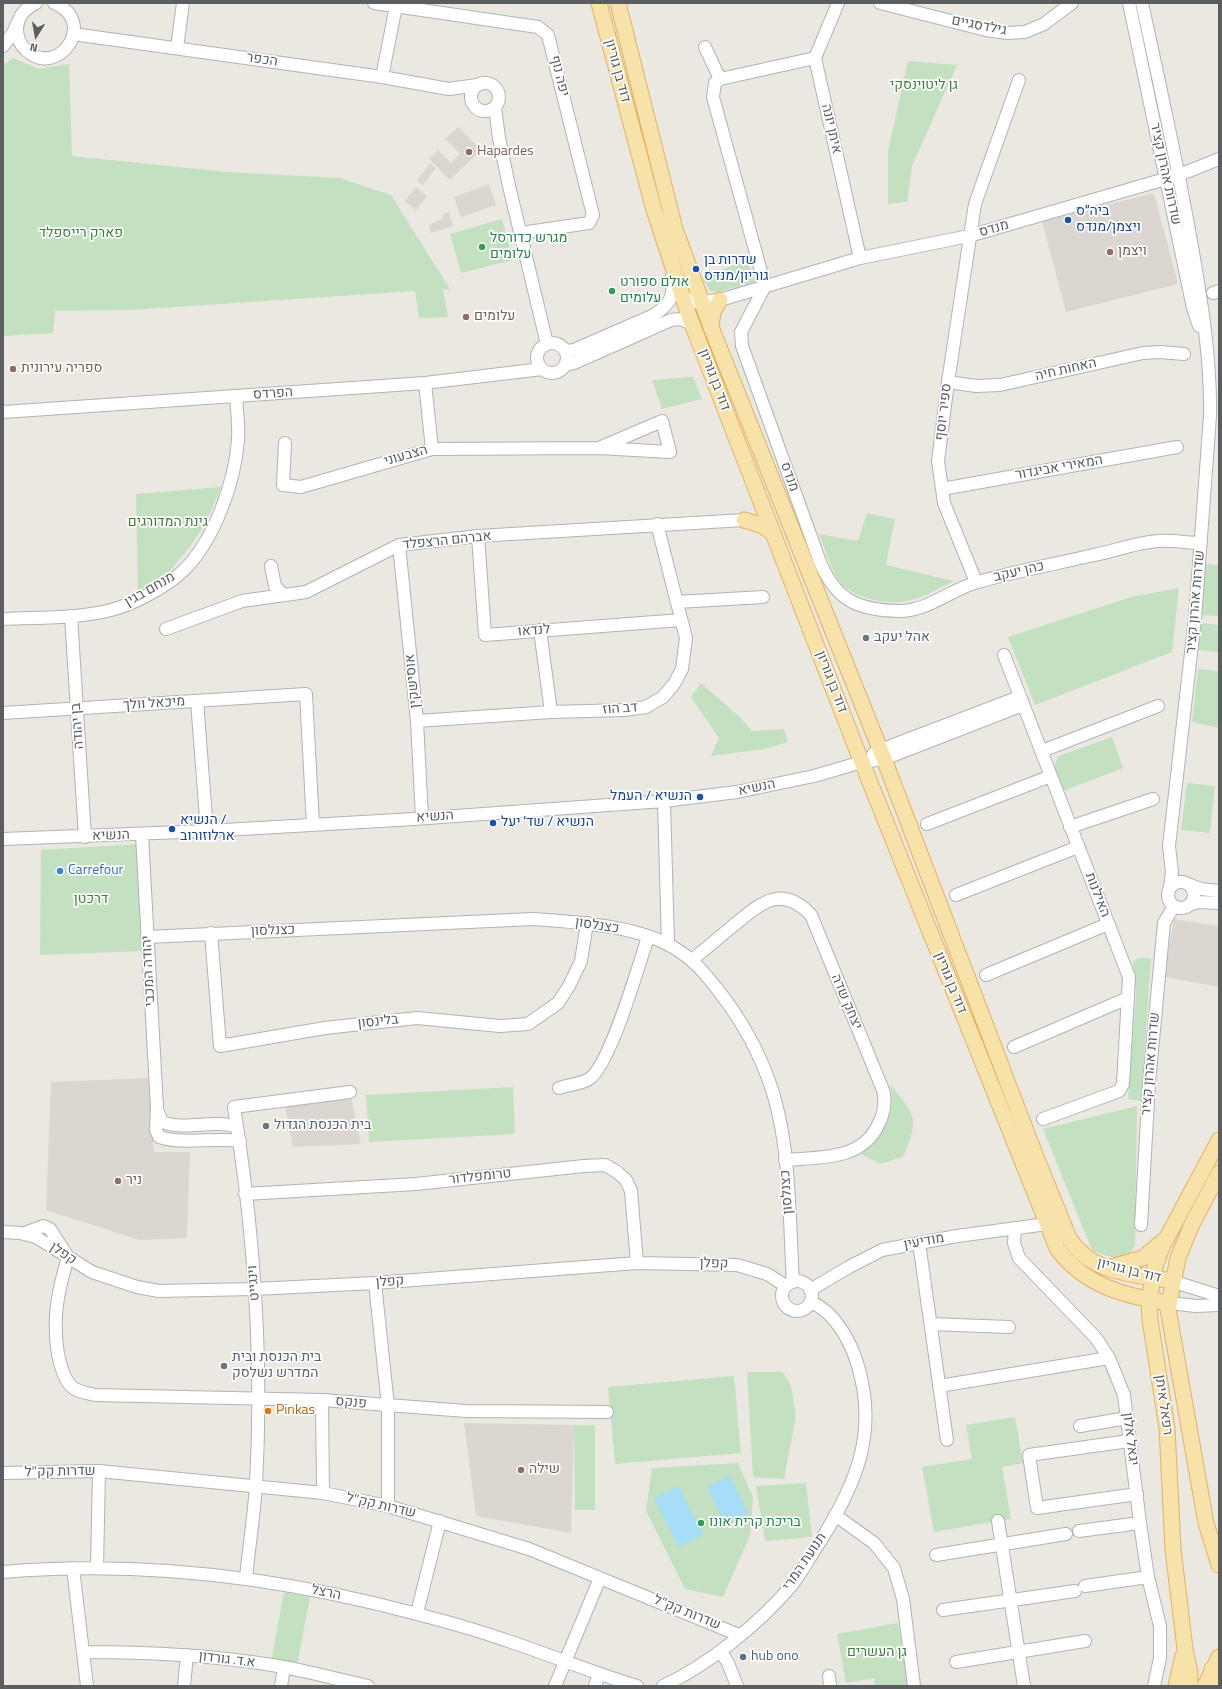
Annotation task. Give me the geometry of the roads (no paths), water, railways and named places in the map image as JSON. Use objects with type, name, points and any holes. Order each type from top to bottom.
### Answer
[{"type":"main road","name":"דוד בן גוריון","points":[[618,3],[675,229],[711,327],[882,754],[1033,1149],[1069,1238],[1083,1256],[1093,1263],[1106,1268],[1172,1281]]},
{"type":"main road","name":"דוד בן גוריון","points":[[599,6],[654,210],[682,297],[862,762],[1057,1248],[1065,1259],[1078,1271],[1108,1288],[1149,1300],[1169,1303]]},
{"type":"main road","points":[[711,327],[713,312],[720,300]]},
{"type":"main road","points":[[744,520],[755,511],[758,494]]},
{"type":"main road","points":[[744,520],[761,525],[773,533]]},
{"type":"main road","name":"רפאל איתן","points":[[1190,1686],[1190,1673],[1185,1649],[1172,1538],[1167,1428],[1150,1320],[1149,1300],[1152,1278],[1158,1255],[1219,1140]]},
{"type":"main road","name":"רפאל איתן","points":[[1219,1173],[1184,1243],[1172,1281],[1169,1303],[1169,1318],[1206,1523],[1219,1565]]},
{"type":"main road","points":[[1106,1268],[1143,1258],[1155,1250],[1168,1236]]},
{"type":"main road","points":[[1176,1686],[1185,1649]]},
{"type":"main road","points":[[1215,1663],[1214,1680],[1219,1686]]},
{"type":"main road","points":[[1205,1686],[1215,1663]]},
{"type":"street","points":[[177,48],[183,3]]},
{"type":"street","name":"יפה נוף","points":[[374,3],[538,27],[548,35],[593,215],[589,223],[521,233]]},
{"type":"street","points":[[765,286],[713,97],[715,83],[720,79],[815,58],[838,3]]},
{"type":"street","name":"גילדסגיים","points":[[880,3],[925,8],[986,30],[1007,33],[1025,32],[1044,24],[1072,3]]},
{"type":"street","name":"שדרות אהרון קציר","points":[[1129,3],[1193,308],[1205,344]]},
{"type":"street","name":"שדרות אהרון קציר","points":[[1142,3],[1179,175],[1202,307],[1211,389],[1194,626],[1169,846],[1172,872],[1170,887]]},
{"type":"street","points":[[3,46],[13,34],[20,17],[33,4]]},
{"type":"street","points":[[20,17],[17,31],[21,44],[26,50],[41,58],[54,57],[69,46],[73,34],[71,17],[57,4]]},
{"type":"street","points":[[382,77],[396,6]]},
{"type":"street","name":"הכפר","points":[[73,34],[382,77],[449,89],[471,100]]},
{"type":"street","points":[[705,47],[720,79]]},
{"type":"street","points":[[3,51],[26,50]]},
{"type":"street","name":"איתן יונה","points":[[815,58],[860,258]]},
{"type":"street","name":"ספיר יוסף","points":[[976,582],[944,503],[938,461],[948,382],[975,204],[1019,80]]},
{"type":"street","points":[[487,83],[497,89],[499,98],[489,109],[475,107],[471,100],[472,90],[477,85],[487,83]]},
{"type":"street","name":"הכפר","points":[[449,89],[477,85]]},
{"type":"street","points":[[489,109],[499,138],[515,212],[547,344]]},
{"type":"street","name":"מנדס","points":[[682,297],[695,302],[720,300],[860,258],[970,236],[1166,179],[1219,160]]},
{"type":"street","points":[[565,351],[574,350],[654,315],[666,307],[672,298],[673,286],[670,262]]},
{"type":"street","name":"מנדס","points":[[765,286],[741,332],[742,346],[820,562],[827,578],[843,597]]},
{"type":"street","points":[[565,365],[574,363],[671,320],[678,319],[688,321],[694,328]]},
{"type":"street","points":[[547,344],[557,344],[565,351],[565,365],[562,369],[554,373],[542,369],[538,364],[537,355],[542,347],[547,344]]},
{"type":"street","name":"האחות חיה","points":[[948,382],[989,386],[1143,353],[1160,352],[1184,354]]},
{"type":"street","name":"הפרדס","points":[[3,412],[425,383],[542,369]]},
{"type":"street","points":[[425,383],[432,448]]},
{"type":"street","name":"מנחם בגין","points":[[3,619],[71,616],[111,610],[139,600],[183,571],[206,539],[226,499],[233,475],[238,439],[236,397]]},
{"type":"street","name":"הצבעוני","points":[[285,443],[283,485],[301,487],[432,448],[599,448],[670,452],[662,421],[599,448]]},
{"type":"street","name":"המאירי אביגדור","points":[[942,490],[1177,446]]},
{"type":"street","name":"אברהם הרצפלד","points":[[166,629],[242,601],[306,592],[400,545],[478,536],[657,524],[744,520]]},
{"type":"street","name":"דב הוז","points":[[417,721],[551,712],[624,710],[646,707],[663,697],[674,684],[682,669],[686,638],[657,524]]},
{"type":"street","name":"לנדאו","points":[[478,536],[485,635],[681,620]]},
{"type":"street","name":"כהן יעקב","points":[[843,597],[870,608],[900,611],[922,607],[976,582],[1159,541],[1201,543]]},
{"type":"street","name":"אוסישקין","points":[[400,545],[417,721],[422,818]]},
{"type":"street","points":[[271,566],[274,586],[283,595]]},
{"type":"street","points":[[677,602],[763,597]]},
{"type":"street","name":"בן יהודה","points":[[71,616],[85,837]]},
{"type":"street","points":[[540,630],[551,712]]},
{"type":"street","name":"האילנות","points":[[1004,656],[1129,977],[1123,1084],[1119,1091],[1043,1119]]},
{"type":"street","name":"מיכאל וולך","points":[[3,713],[306,694],[313,825]]},
{"type":"street","points":[[197,701],[207,831]]},
{"type":"street","points":[[862,762],[1021,701]]},
{"type":"street","points":[[1042,751],[1158,706]]},
{"type":"street","name":"הנשיא","points":[[3,839],[142,835],[313,825],[664,800],[737,792],[814,776],[862,762]]},
{"type":"street","points":[[927,824],[1051,776]]},
{"type":"street","points":[[1070,827],[1153,799]]},
{"type":"street","points":[[664,800],[668,944]]},
{"type":"street","name":"יהודה המכבי","points":[[142,835],[157,1108],[156,1130],[159,1137],[170,1140],[226,1139],[240,1141]]},
{"type":"street","points":[[956,895],[1078,847]]},
{"type":"street","points":[[1170,860],[1176,872],[1194,892],[1191,904]]},
{"type":"street","points":[[1219,891],[1201,889],[1177,882],[1170,887],[1167,895],[1174,906],[1183,908],[1199,902],[1219,903]]},
{"type":"street","name":"יצחק שדה","points":[[693,960],[760,904],[778,898],[789,900],[798,903],[811,915],[883,1090],[883,1112],[879,1125],[871,1137],[851,1152],[834,1156],[785,1160]]},
{"type":"street","name":"שדרות אהרון קציר","points":[[1141,1225],[1149,1083],[1163,930],[1164,923],[1174,906]]},
{"type":"street","name":"כצנלסון","points":[[147,937],[533,918],[587,923],[648,937],[668,944],[693,960],[730,1006],[752,1044],[770,1084],[780,1124],[785,1160],[789,1284]]},
{"type":"street","name":"בלינסון","points":[[211,933],[220,1046],[325,1028],[410,1019],[443,1019],[500,1026],[528,1024],[543,1015],[558,1002],[569,986],[581,961],[587,923]]},
{"type":"street","points":[[986,975],[1108,924]]},
{"type":"street","points":[[559,1088],[589,1079],[605,1057],[620,1020],[648,937]]},
{"type":"street","points":[[1014,1047],[1128,998]]},
{"type":"street","name":"וינגייט","points":[[246,1578],[256,1486],[258,1398],[255,1289],[240,1141],[234,1107],[350,1092]]},
{"type":"street","name":"יהודה המכבי","points":[[157,1108],[162,1122],[169,1124],[185,1126],[229,1124],[237,1127]]},
{"type":"street","name":"טרומפלדור","points":[[246,1194],[416,1184],[605,1165],[617,1172],[626,1180],[631,1192],[637,1263]]},
{"type":"street","name":"מודיעין","points":[[811,1296],[849,1267],[882,1250],[1047,1224]]},
{"type":"street","name":"יגאל אלון","points":[[1015,1228],[1014,1242],[1019,1258],[1088,1327],[1109,1358],[1124,1395],[1148,1577],[1160,1626],[1160,1658],[1154,1686]]},
{"type":"street","name":"קפלן","points":[[3,1232],[25,1234],[46,1242],[92,1272],[116,1281],[151,1290],[255,1289],[375,1283],[637,1263],[737,1265],[767,1274],[789,1284]]},
{"type":"street","points":[[919,1243],[947,1440]]},
{"type":"street","name":"פנקס","points":[[68,1257],[59,1288],[54,1317],[60,1363],[70,1386],[81,1392],[95,1395],[322,1400],[466,1411],[607,1412]]},
{"type":"street","points":[[1172,1281],[1219,1296]]},
{"type":"street","points":[[801,1282],[811,1296],[805,1309],[800,1311],[787,1307],[782,1297],[789,1284],[801,1282]]},
{"type":"street","points":[[375,1283],[388,1406],[388,1506]]},
{"type":"street","name":"תנועת המרי","points":[[663,1686],[721,1652],[765,1613],[792,1585],[848,1492],[858,1468],[865,1434],[866,1406],[862,1379],[856,1358],[833,1319],[811,1296]]},
{"type":"street","points":[[1169,1303],[1196,1306],[1219,1305]]},
{"type":"street","points":[[930,1324],[1009,1327]]},
{"type":"street","points":[[939,1386],[1109,1358]]},
{"type":"street","points":[[322,1400],[323,1493]]},
{"type":"street","points":[[1080,1426],[1127,1418]]},
{"type":"street","points":[[1129,1441],[1029,1455],[1037,1508],[1137,1494]]},
{"type":"street","points":[[97,1568],[99,1471]]},
{"type":"street","name":"שדרות קק\"ל","points":[[3,1473],[99,1471],[323,1493],[388,1506],[529,1549],[739,1635]]},
{"type":"street","points":[[835,1515],[874,1543],[894,1568],[903,1599],[914,1686]]},
{"type":"street","points":[[416,1614],[440,1521]]},
{"type":"street","points":[[998,1521],[1024,1686]]},
{"type":"street","points":[[1079,1531],[1140,1522]]},
{"type":"street","points":[[936,1555],[1066,1534]]},
{"type":"street","points":[[73,1568],[87,1686]]},
{"type":"street","name":"הרצל","points":[[3,1572],[97,1568],[246,1578],[323,1592],[416,1614],[508,1641],[598,1674],[637,1686]]},
{"type":"street","points":[[943,1610],[1148,1577]]},
{"type":"street","points":[[555,1686],[564,1661],[600,1578]]},
{"type":"street","points":[[956,1662],[1085,1641]]},
{"type":"street","name":"א.ד. גורדון","points":[[83,1652],[187,1655],[284,1667],[368,1686]]},
{"type":"street","points":[[721,1652],[728,1663],[737,1686]]},
{"type":"street","points":[[184,1686],[187,1655]]},
{"type":"street","points":[[281,1686],[284,1667]]},
{"type":"street","points":[[595,1686],[598,1674]]},
{"type":"water","points":[[730,1476],[748,1513],[725,1524],[707,1487]]},
{"type":"water","points":[[678,1486],[703,1535],[679,1547],[654,1498]]},
{"type":"place","name":"Hapardes","points":[[469,152]]},
{"type":"place","name":"ביה״ס ויצמן/מנדס","points":[[1068,220]]},
{"type":"place","name":"מגרש כדורסל עלומים","points":[[482,247]]},
{"type":"place","name":"ויצמן","points":[[1110,252]]},
{"type":"place","name":"שדרות בן גוריון/מנדס","points":[[696,269]]},
{"type":"place","name":"אולם ספורט עלומים","points":[[612,291]]},
{"type":"place","name":"עלומים","points":[[466,317]]},
{"type":"place","name":"ספריה עירונית","points":[[13,369]]},
{"type":"place","name":"אהל יעקב","points":[[866,638]]},
{"type":"place","name":"הנשיא / העמל","points":[[700,797]]},
{"type":"place","name":"הנשיא / שד׳ יעל","points":[[493,823]]},
{"type":"place","name":"הנשיא / ארלוזורוב","points":[[172,829]]},
{"type":"place","name":"Carrefour","points":[[60,871]]},
{"type":"place","name":"בית הכנסת הגדול","points":[[266,1126]]},
{"type":"place","name":"ניר","points":[[118,1181]]},
{"type":"place","name":"בית הכנסת ובית המדרש נשלסק","points":[[224,1366]]},
{"type":"place","name":"Pinkas","points":[[268,1411]]},
{"type":"place","name":"שילה","points":[[521,1470]]},
{"type":"place","name":"בריכת קרית אונו","points":[[701,1523]]},
{"type":"place","name":"hub ono","points":[[743,1657]]},
{"type":"park label","name":"גן ליטוינסקי","points":[[924,86]]},
{"type":"park label","name":"פארק רייספלד","points":[[81,234]]},
{"type":"park label","name":"גינת המדורגים","points":[[168,523]]},
{"type":"park label","name":"דרכטן","points":[[91,900]]},
{"type":"park label","name":"גן העשרים","points":[[877,1653]]}]
